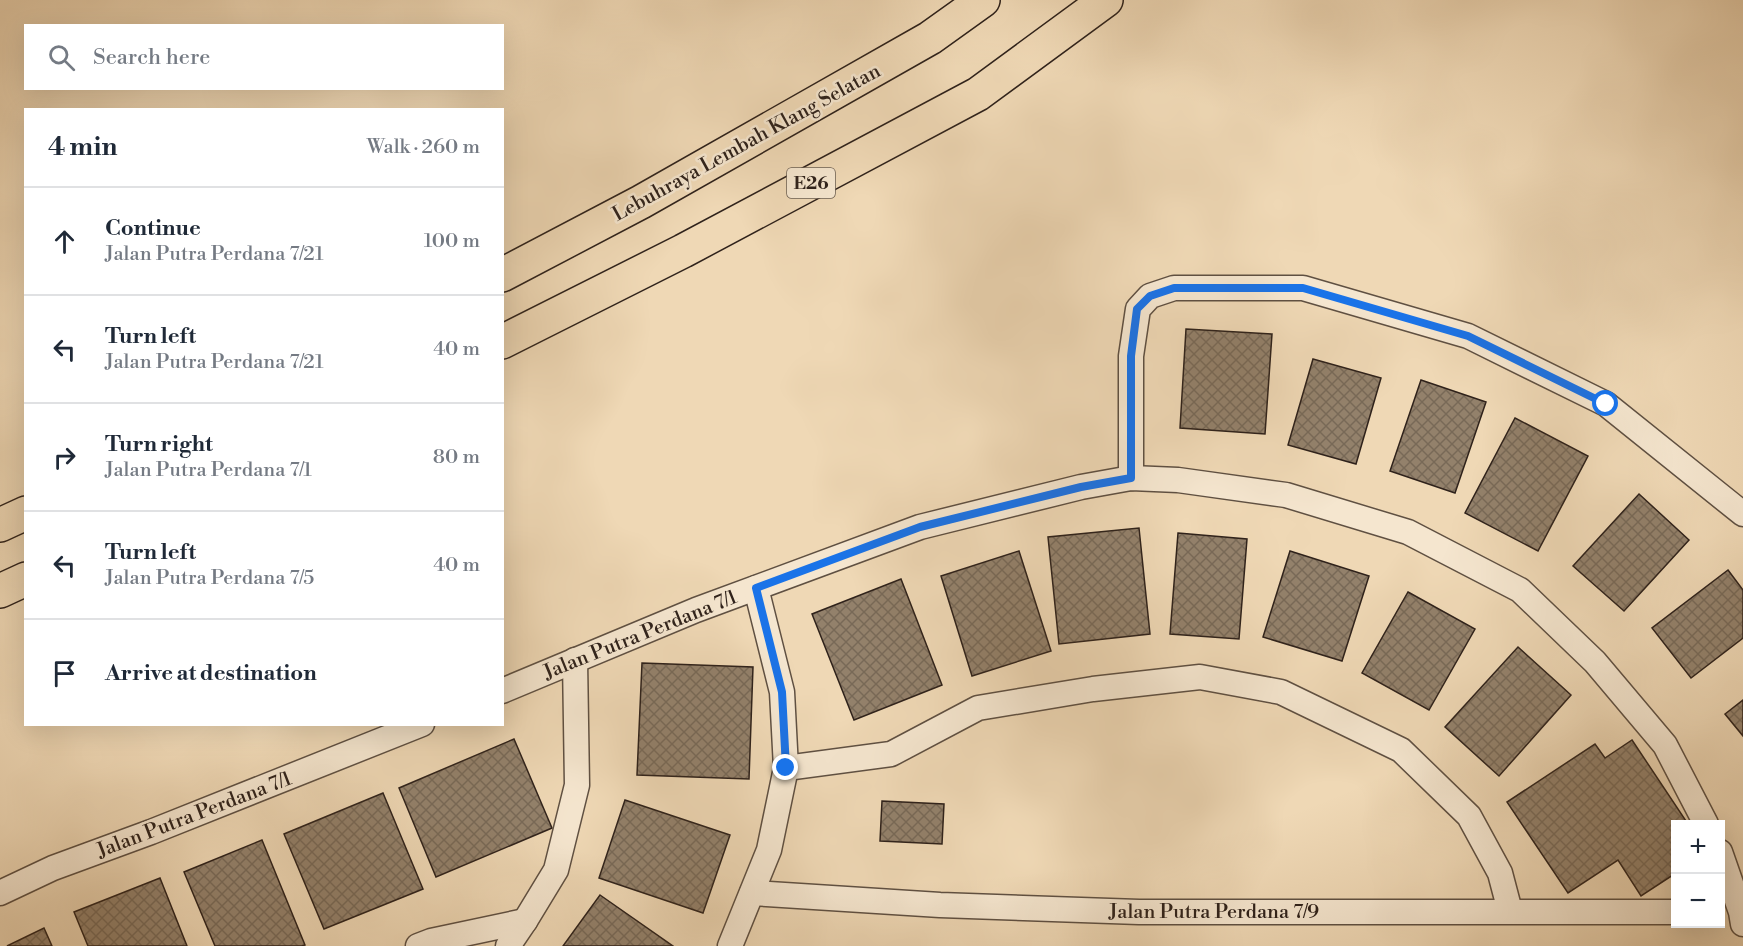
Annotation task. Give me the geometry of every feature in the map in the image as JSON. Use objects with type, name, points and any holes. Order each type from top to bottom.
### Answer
[{"type":"highway","name":"Lebuhraya Lembah Klang Selatan","points":[[504,274],[641,202],[919,44],[983,0]]},
{"type":"highway","name":"E26","points":[[504,341],[683,251],[978,94],[1106,0]]},
{"type":"highway","points":[[0,525],[24,514]]},
{"type":"highway","points":[[0,591],[24,580]]},
{"type":"street","points":[[1131,478],[1131,356],[1137,309],[1150,296],[1174,288],[1303,288],[1468,336],[1606,404],[1743,514]]},
{"type":"street","name":"Jalan Putra Perdana 7/1","points":[[504,690],[696,610],[920,527],[1081,487],[1131,478],[1178,480],[1286,495],[1408,532],[1520,590],[1595,662],[1665,745],[1703,820]]},
{"type":"street","points":[[730,946],[769,850],[786,768],[782,692],[756,588]]},
{"type":"street","points":[[508,946],[556,870],[577,785],[575,660]]},
{"type":"street","points":[[786,768],[891,754],[978,708],[1093,689],[1200,677],[1281,692],[1401,750],[1469,816],[1500,873],[1510,911]]},
{"type":"street","name":"Jalan Putra Perdana 7/1","points":[[0,893],[53,868],[151,832],[417,726]]},
{"type":"street","points":[[1725,873],[1735,916]]},
{"type":"street","name":"Jalan Putra Perdana 7/9","points":[[752,893],[940,905],[1139,912],[1671,912]]},
{"type":"street","points":[[418,946],[431,941],[525,921]]},
{"type":"building","points":[[1186,329],[1272,334],[1265,434],[1180,428]]},
{"type":"building","points":[[1313,359],[1381,378],[1356,464],[1288,445]]},
{"type":"building","points":[[1421,380],[1486,402],[1455,493],[1390,471]]},
{"type":"building","points":[[1515,418],[1588,456],[1538,551],[1465,513]]},
{"type":"building","points":[[1639,494],[1689,540],[1624,611],[1573,566]]},
{"type":"building","points":[[1139,528],[1150,634],[1059,644],[1048,537]]},
{"type":"building","points":[[1178,533],[1247,539],[1239,639],[1170,634]]},
{"type":"building","points":[[1019,551],[1051,651],[972,676],[941,576]]},
{"type":"building","points":[[1290,551],[1369,576],[1342,661],[1263,637]]},
{"type":"building","points":[[1728,570],[1743,590],[1743,638],[1691,678],[1652,628]]},
{"type":"building","points":[[901,579],[942,685],[854,720],[812,614]]},
{"type":"building","points":[[1408,592],[1475,629],[1429,710],[1362,673]]},
{"type":"building","points":[[1518,647],[1571,695],[1499,776],[1445,727]]},
{"type":"building","points":[[642,663],[753,667],[749,779],[637,775]]},
{"type":"building","points":[[1743,700],[1743,736],[1725,714]]},
{"type":"building","points":[[514,739],[552,828],[436,877],[399,788]]},
{"type":"building","points":[[1632,740],[1685,820],[1671,820],[1671,876],[1641,896],[1618,860],[1568,893],[1507,802],[1595,744],[1605,758]]},
{"type":"building","points":[[383,793],[423,889],[324,929],[284,834]]},
{"type":"building","points":[[625,800],[730,835],[703,913],[599,878]]},
{"type":"building","points":[[882,801],[944,804],[942,844],[880,841]]},
{"type":"building","points":[[262,840],[305,945],[215,946],[184,872]]},
{"type":"building","points":[[160,878],[187,946],[88,946],[74,912]]},
{"type":"building","points":[[600,895],[673,946],[563,946]]},
{"type":"building","points":[[44,928],[52,946],[7,946]]},
{"type":"route","points":[[786,768],[782,692],[756,588],[920,527],[1081,487],[1131,478],[1131,356],[1137,309],[1150,296],[1174,288],[1303,288],[1468,336],[1606,404]]}]
